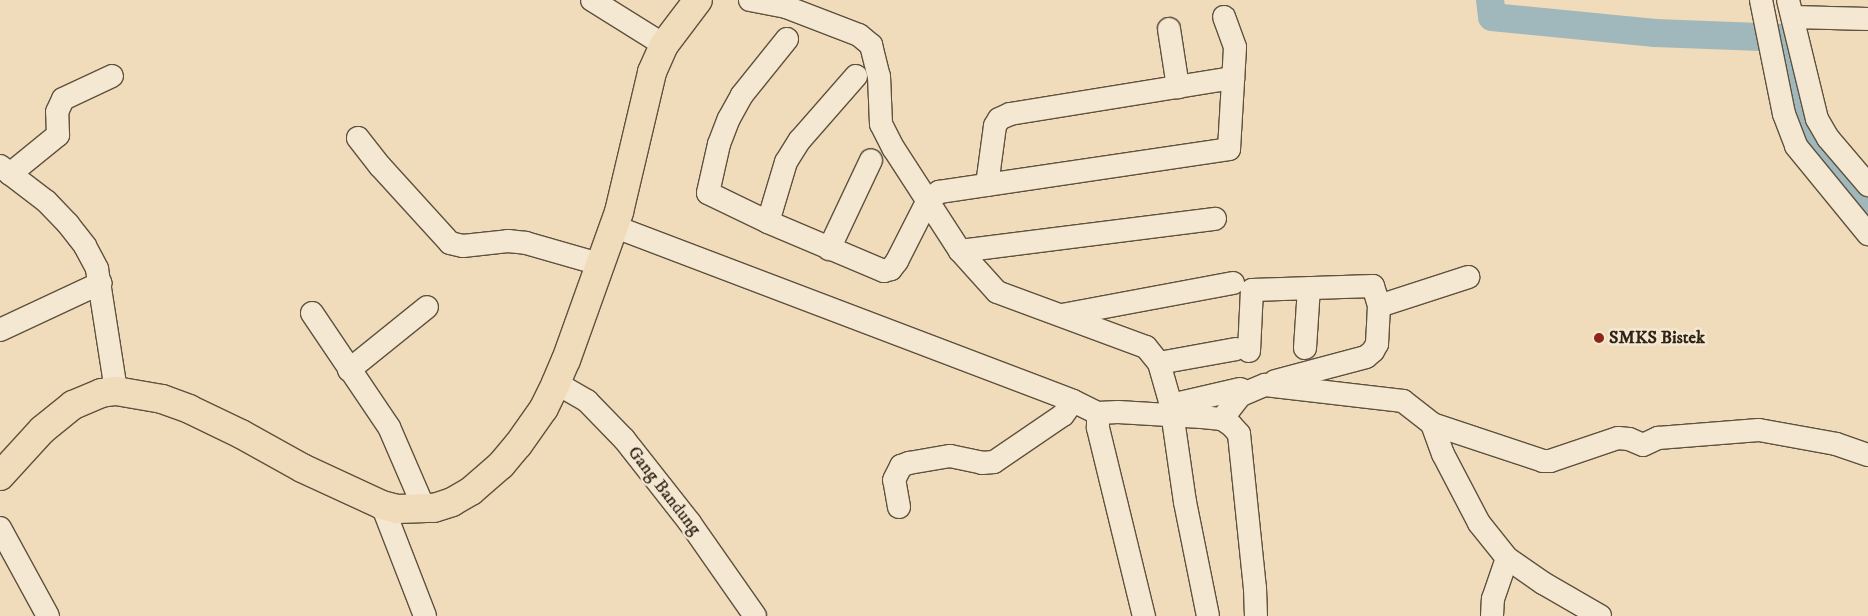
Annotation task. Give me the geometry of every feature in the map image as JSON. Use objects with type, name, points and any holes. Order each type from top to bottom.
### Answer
[{"type":"main road","points":[[0,476],[42,430],[73,404],[101,393],[116,391],[162,399],[189,409],[241,434],[302,468],[382,505],[397,509],[424,508],[452,502],[471,491],[502,465],[531,428],[556,382],[566,360],[616,219],[652,72],[664,45],[698,0]]},
{"type":"street","points":[[592,0],[664,45]]},
{"type":"street","points":[[750,0],[786,7],[859,35],[867,41],[872,48],[879,76],[881,124],[894,149],[960,251],[997,292],[1014,300],[1062,315],[1146,347],[1160,362],[1172,411],[1185,502],[1208,616]]},
{"type":"street","points":[[1761,0],[1784,114],[1796,146],[1868,234]]},
{"type":"street","points":[[1868,19],[1791,9],[1812,102],[1818,119],[1828,138],[1868,184]]},
{"type":"street","points":[[787,39],[742,95],[733,110],[719,144],[708,193],[768,222],[884,271],[891,269],[928,200],[939,192],[1229,149],[1235,47],[1224,17]]},
{"type":"street","points":[[1169,30],[1178,87]]},
{"type":"street","points":[[112,76],[63,99],[57,112],[58,135],[5,170],[46,201],[68,224],[85,246],[97,269],[101,283],[116,391]]},
{"type":"street","points":[[768,222],[786,162],[800,140],[856,76]]},
{"type":"street","points":[[987,185],[995,126],[999,119],[1010,114],[1233,78]]},
{"type":"street","points":[[358,138],[380,166],[450,243],[463,246],[508,241],[526,243],[599,264]]},
{"type":"street","points":[[829,249],[871,160]]},
{"type":"street","points":[[616,219],[1073,401],[1108,413],[1172,411],[1222,420],[1231,424],[1239,434],[1255,588],[1256,616]]},
{"type":"street","points":[[616,219],[1061,380],[1099,397],[1108,413]]},
{"type":"street","points":[[960,251],[1215,219]]},
{"type":"street","points":[[1379,306],[1468,277]]},
{"type":"street","points":[[0,330],[101,283]]},
{"type":"street","points":[[1062,315],[1233,283]]},
{"type":"street","points":[[1160,362],[1242,350],[1252,290],[1373,286],[1379,306],[1377,344],[1373,351],[1366,357],[1265,384],[1241,395],[1222,420]]},
{"type":"street","points":[[1305,348],[1310,288]]},
{"type":"street","points":[[350,370],[427,307]]},
{"type":"street","points":[[312,313],[389,427],[424,508]]},
{"type":"street","name":"Gang Bandung","points":[[556,382],[587,401],[624,439],[690,523],[755,616]]},
{"type":"street","points":[[1265,384],[1404,401],[1432,424],[1542,461],[1550,461],[1618,438],[1629,439],[1643,445],[1658,438],[1752,430],[1784,433],[1836,444],[1868,455]]},
{"type":"street","points":[[1172,411],[1240,389]]},
{"type":"street","points":[[899,507],[894,480],[901,466],[909,462],[950,456],[982,463],[994,462],[1058,419],[1073,401]]},
{"type":"street","points":[[1108,413],[1098,428],[1144,616]]},
{"type":"street","points":[[1432,424],[1444,454],[1479,523],[1507,558],[1543,583],[1600,616]]},
{"type":"street","points":[[382,505],[425,616]]},
{"type":"street","points":[[0,528],[48,616]]},
{"type":"street","points":[[1492,616],[1493,599],[1507,558]]},
{"type":"waterway","points":[[1490,0],[1492,17],[1655,33],[1785,38],[1806,138],[1868,216]]},
{"type":"place","name":"SMKS Bistek","points":[[1599,338]]}]
